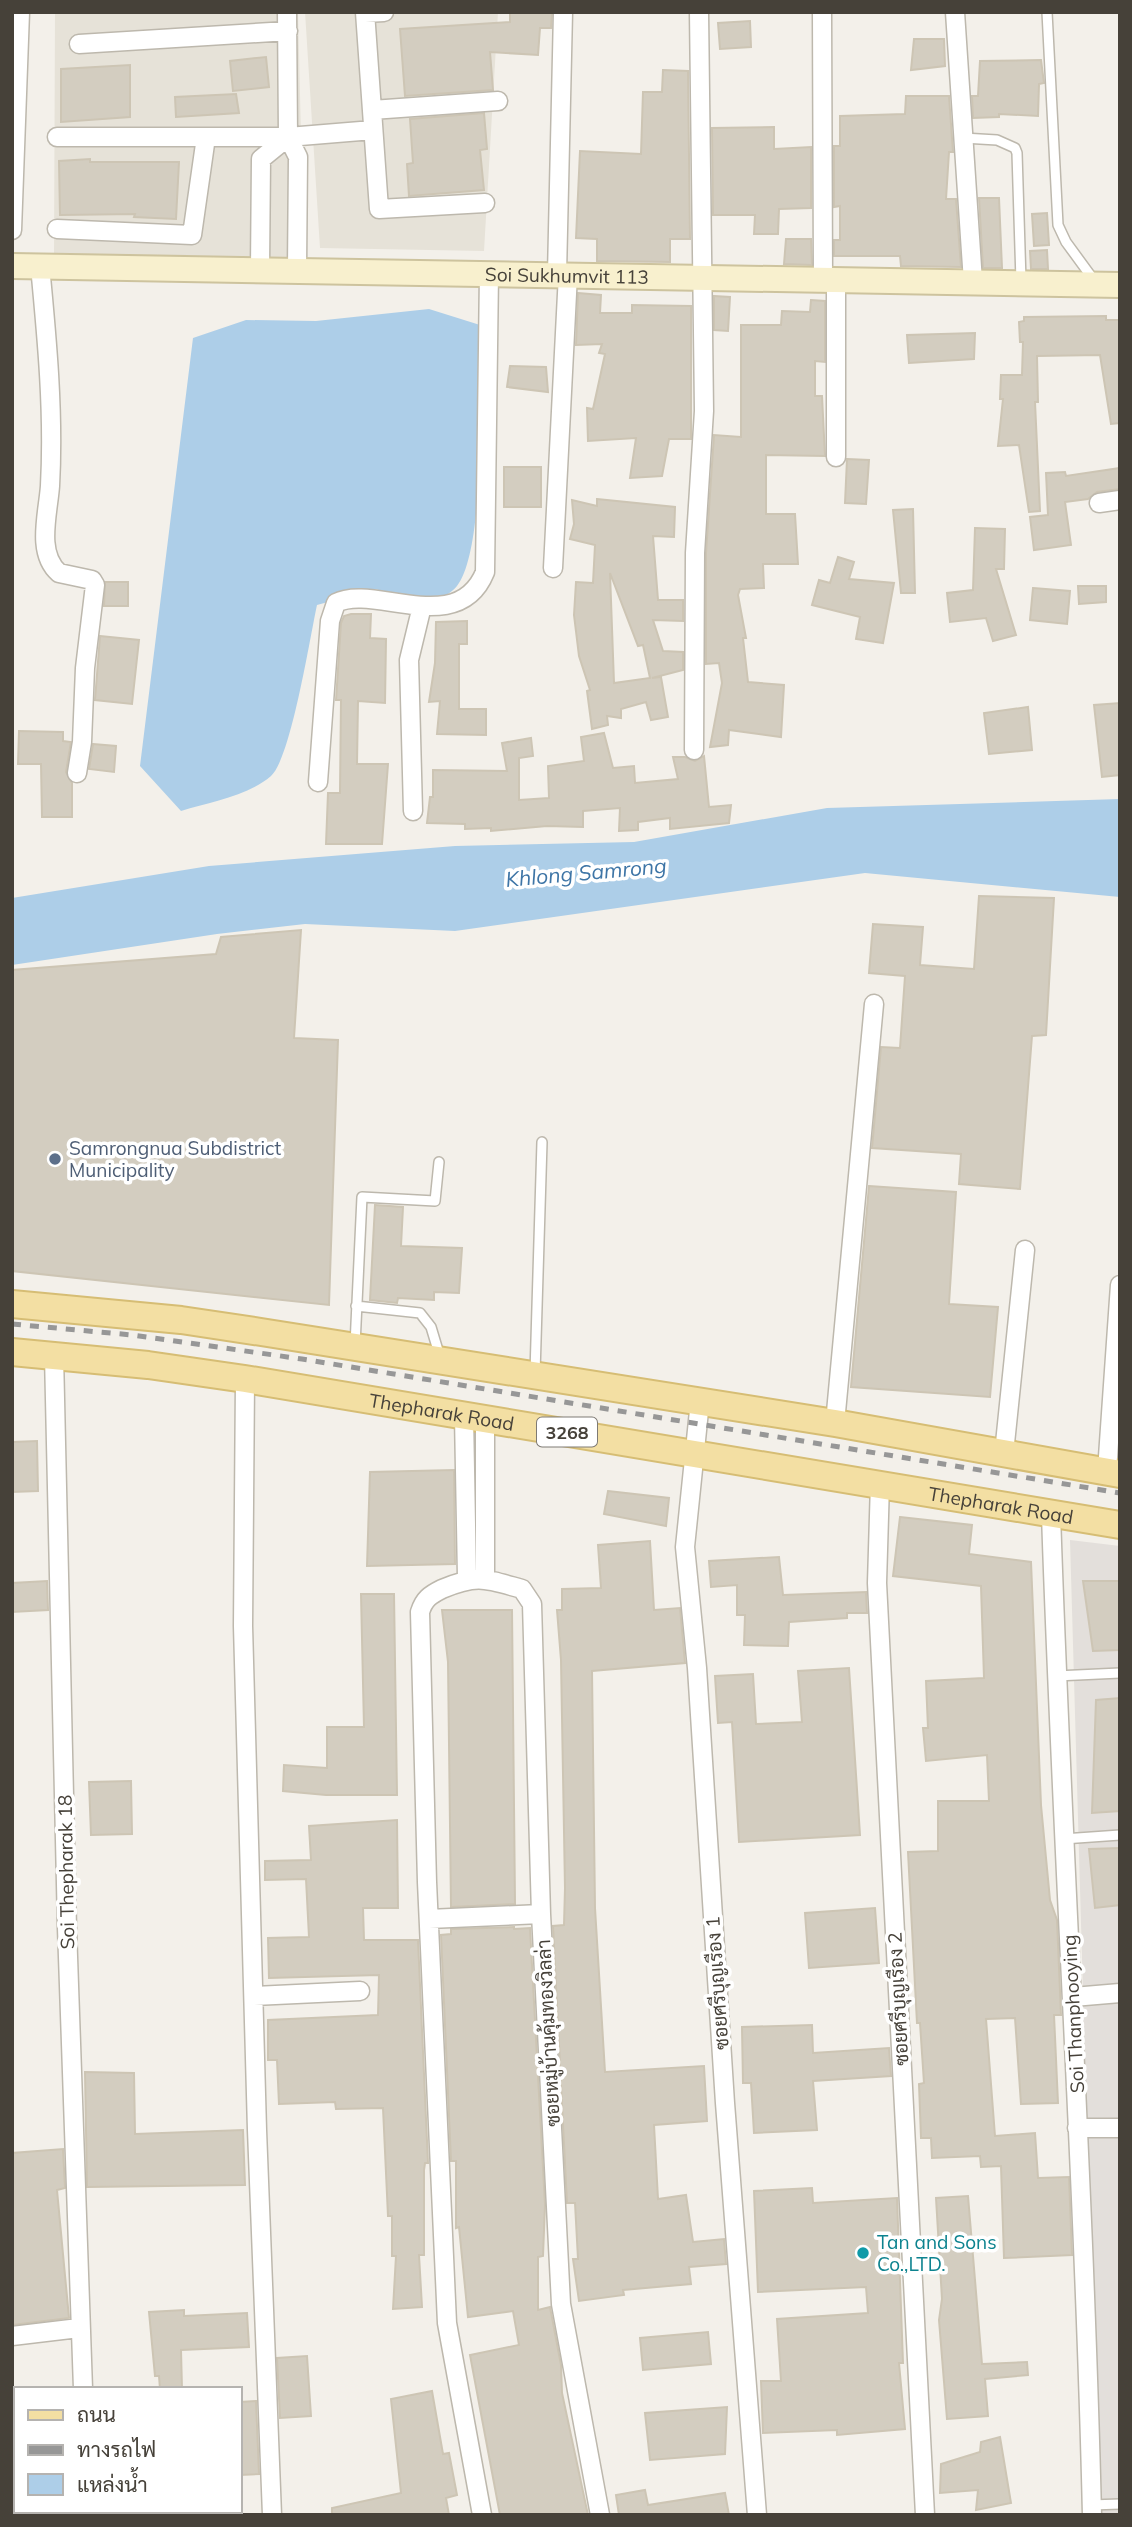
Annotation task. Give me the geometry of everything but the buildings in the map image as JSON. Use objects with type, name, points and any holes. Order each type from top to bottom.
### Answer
[{"type":"main road","name":"Soi Sukhumvit 113","points":[[12,266],[1108,285]]},
{"type":"main road","points":[[12,1304],[181,1320],[701,1401],[1113,1472]]},
{"type":"main road","name":"Thepharak Road","points":[[12,1352],[245,1379],[1120,1525]]},
{"type":"street","points":[[12,230],[20,12]]},
{"type":"street","points":[[288,12],[288,137],[298,157],[297,269]]},
{"type":"street","points":[[384,12],[365,13],[379,209],[485,204]]},
{"type":"street","points":[[553,568],[562,274],[564,12]]},
{"type":"street","points":[[694,750],[695,553],[704,411],[705,277],[699,12]]},
{"type":"street","points":[[822,12],[836,457]]},
{"type":"street","points":[[956,12],[973,282]]},
{"type":"street","points":[[79,44],[288,31]]},
{"type":"street","points":[[372,110],[498,101]]},
{"type":"street","points":[[57,137],[288,137],[373,130]]},
{"type":"street","points":[[57,229],[192,235],[206,137]]},
{"type":"street","points":[[260,269],[261,159],[288,137]]},
{"type":"street","points":[[40,266],[50,369],[51,462],[46,553],[59,573],[92,580],[95,585],[85,668],[82,743],[77,773]]},
{"type":"street","points":[[318,782],[332,609],[336,603],[349,599],[422,607],[461,599],[473,592],[485,572],[489,273]]},
{"type":"street","points":[[1098,503],[1120,500]]},
{"type":"street","points":[[413,811],[409,660],[422,607]]},
{"type":"street","points":[[835,1423],[874,1004]]},
{"type":"street","points":[[1004,1453],[1025,1250]]},
{"type":"street","points":[[1113,1472],[1120,1285]]},
{"type":"street","name":"Soi Thepharak 18","points":[[54,1355],[79,2328],[83,2387]]},
{"type":"street","points":[[245,1379],[243,1626],[272,2515]]},
{"type":"street","name":"ซอยศรีบุญเรือง 1","points":[[701,1401],[685,1547],[697,1668],[724,2103],[757,2515]]},
{"type":"street","points":[[467,1578],[475,1418]]},
{"type":"street","points":[[475,1418],[485,1579]]},
{"type":"street","name":"ซอยศรีบุญเรือง 2","points":[[880,1483],[877,1583],[925,2515]]},
{"type":"street","name":"Soi Thanphooying","points":[[1051,1514],[1063,1839],[1073,1997],[1092,2510]]},
{"type":"street","name":"ซอยหมู่บ้านคุ้มทองวิลล่า","points":[[482,2515],[447,2323],[429,1919],[420,1612],[424,1601],[433,1594],[467,1578],[485,1579],[522,1588],[532,1604],[541,1914],[561,2304],[600,2515]]},
{"type":"street","points":[[429,1919],[541,1914]]},
{"type":"street","points":[[254,1996],[360,1991]]},
{"type":"street","points":[[1073,1997],[1120,1993]]},
{"type":"street","points":[[1077,2128],[1120,2128]]},
{"type":"street","points":[[12,2336],[79,2328]]},
{"type":"lane","points":[[1047,12],[1058,225],[1066,242],[1108,285]]},
{"type":"lane","points":[[963,138],[997,140],[1015,148],[1017,153],[1021,283]]},
{"type":"lane","points":[[534,1375],[542,1142]]},
{"type":"lane","points":[[355,1347],[362,1197],[435,1200],[439,1162]]},
{"type":"lane","points":[[356,1306],[420,1313],[431,1327],[441,1360]]},
{"type":"lane","points":[[1056,1676],[1120,1673]]},
{"type":"lane","points":[[1063,1839],[1120,1835]]},
{"type":"lane","points":[[1092,2510],[1120,2504]]},
{"type":"shaded area","points":[[55,12],[298,12],[304,259],[230,261],[54,254]]},
{"type":"shaded area","points":[[305,12],[498,12],[484,251],[320,248]]},
{"type":"shaded area","points":[[1070,1540],[1120,1546],[1120,2515],[1098,2515]]},
{"type":"water","points":[[429,309],[480,325],[477,501],[467,566],[457,586],[431,604],[375,589],[317,605],[286,746],[271,776],[251,789],[228,798],[181,811],[140,766],[193,338],[246,320],[316,321]]},
{"type":"water","name":"Khlong Samrong","points":[[1120,799],[1120,897],[865,873],[455,931],[305,924],[217,934],[12,965],[12,898],[209,866],[455,846],[634,842],[827,808]]},
{"type":"railway","points":[[12,1324],[132,1335],[302,1359],[1120,1493]]},
{"type":"place","name":"Samrongnua Subdistrict Municipality","points":[[55,1159]]},
{"type":"place","name":"Tan and Sons Co.,LTD.","points":[[863,2253]]}]
